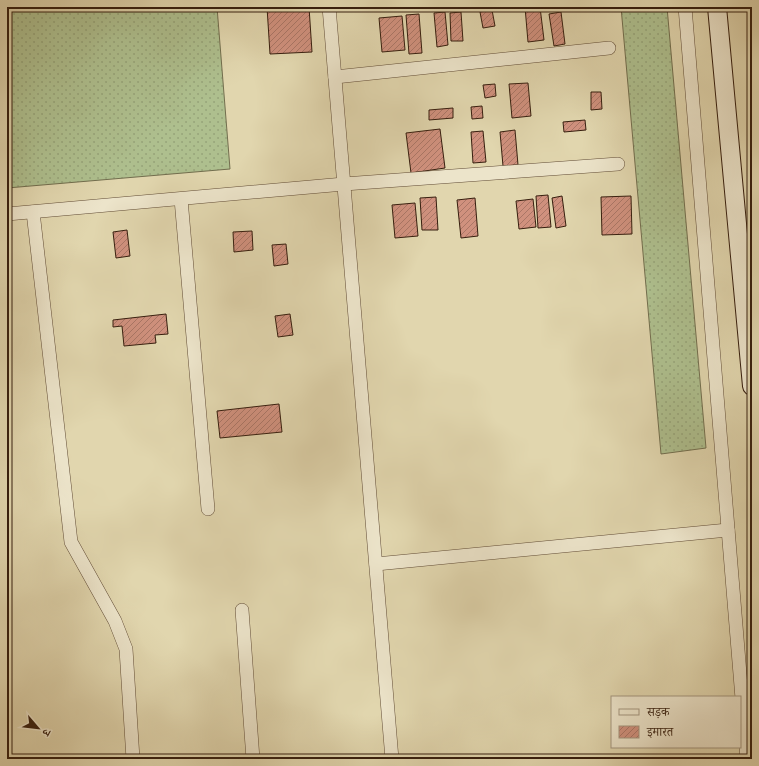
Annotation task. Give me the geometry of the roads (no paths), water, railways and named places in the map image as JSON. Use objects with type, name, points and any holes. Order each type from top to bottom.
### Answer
[{"type":"street","points":[[329,7],[392,759]]},
{"type":"street","points":[[685,7],[747,759]]},
{"type":"street","points":[[718,7],[752,386]]},
{"type":"street","points":[[335,77],[609,48]]},
{"type":"street","points":[[7,214],[344,184],[618,164]]},
{"type":"street","points":[[181,199],[208,510]]},
{"type":"street","points":[[34,212],[71,542],[115,621],[126,649],[133,759]]},
{"type":"street","points":[[376,564],[728,530]]},
{"type":"street","points":[[242,610],[253,759]]}]
